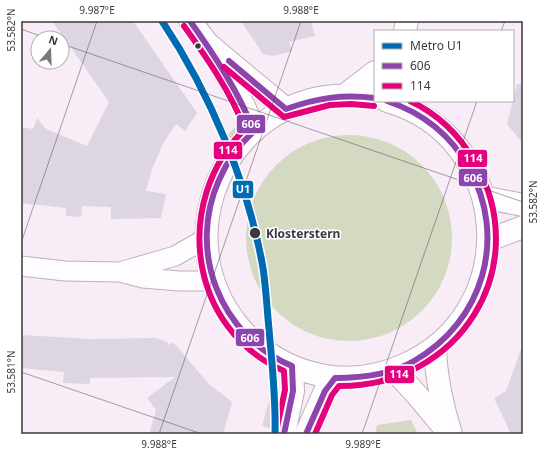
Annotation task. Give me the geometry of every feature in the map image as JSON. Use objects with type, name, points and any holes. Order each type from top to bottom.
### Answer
[{"type":"main road","points":[[190,21],[208,44],[244,106],[254,131]]},
{"type":"main road","points":[[208,44],[286,109]]},
{"type":"main road","points":[[345,95],[374,73]]},
{"type":"main road","points":[[374,98],[345,95],[308,101],[286,109],[262,124],[232,155],[217,183],[207,220],[205,239],[209,266],[213,281],[223,305],[241,330],[262,350],[292,366],[308,372],[335,378],[378,375],[415,361],[435,348],[451,333],[468,312],[482,278],[488,256],[488,218],[483,197],[476,179],[468,164],[455,146],[442,132],[408,105],[392,102]]},
{"type":"main road","points":[[483,197],[523,204]]},
{"type":"main road","points":[[489,240],[523,227]]},
{"type":"main road","points":[[435,348],[438,386],[442,407],[450,434]]},
{"type":"main road","points":[[284,434],[293,391],[292,366]]},
{"type":"main road","points":[[394,370],[450,434]]},
{"type":"main road","points":[[306,434],[325,391],[335,378]]},
{"type":"street","points":[[120,272],[175,256],[205,239]]},
{"type":"street","points":[[21,266],[65,271],[120,272],[143,278],[179,281],[213,281]]},
{"type":"green space","points":[[240,121],[237,132],[222,150],[217,147]]},
{"type":"green space","points":[[349,135],[379,139],[398,147],[422,165],[440,189],[448,208],[452,238],[448,268],[440,287],[422,311],[398,329],[379,337],[349,341],[319,337],[300,329],[276,311],[258,287],[250,268],[246,238],[250,208],[258,189],[276,165],[300,147],[319,139]]},
{"type":"green space","points":[[411,420],[418,434],[375,434],[377,425]]},
{"type":"building","points":[[52,21],[133,21],[197,113],[185,131],[176,124],[163,144],[152,169],[146,191],[166,194],[161,218],[111,219],[111,207],[82,206],[81,217],[66,216],[66,208],[21,203],[21,127],[33,129],[37,118],[46,129],[87,146],[109,102],[70,47],[70,30],[58,30]]},
{"type":"building","points":[[241,21],[311,21],[315,36],[289,42],[292,51],[273,56],[263,54]]},
{"type":"building","points":[[517,84],[523,85],[523,144],[507,124],[512,102],[514,102]]},
{"type":"building","points":[[21,335],[92,339],[156,338],[167,342],[169,345],[173,342],[209,384],[232,402],[223,434],[149,434],[156,410],[147,398],[175,377],[90,378],[90,384],[63,383],[64,372],[21,368]]},
{"type":"building","points":[[521,349],[523,349],[523,434],[511,434],[494,398],[506,391]]},
{"type":"building","points":[[269,400],[278,402],[272,429],[262,426]]},
{"type":"metro line","name":"U1","points":[[162,21],[180,49],[211,108],[237,171],[248,204],[264,276],[274,381],[275,434]]},
{"type":"transit line","name":"606","points":[[190,21],[225,74],[241,102],[254,131],[234,154],[219,180],[210,207],[207,235],[209,262],[216,288],[229,313],[246,334],[267,352],[292,366],[293,391],[284,434]]},
{"type":"transit line","name":"114","points":[[184,26],[225,88],[245,129],[222,158],[207,191],[200,226],[201,261],[210,295],[227,326],[252,351],[284,371],[285,390],[276,432]]},
{"type":"transit line","name":"606","points":[[229,61],[286,109],[308,102],[330,98],[352,96],[374,98]]},
{"type":"transit line","name":"114","points":[[224,67],[284,117],[330,105],[351,104],[374,106]]},
{"type":"transit line","name":"606","points":[[306,434],[325,391],[335,378],[386,373],[414,361],[438,344],[457,324],[472,301],[482,276],[487,250],[487,222],[481,195],[469,168],[462,156],[445,135],[424,119],[390,102]]},
{"type":"transit line","name":"114","points":[[315,434],[332,395],[339,386],[382,381],[419,366],[451,344],[474,314],[490,280],[496,242],[491,202],[475,162],[462,143],[439,119],[412,102]]},
{"type":"place","name":"Klosterstern","points":[[255,233]]}]
